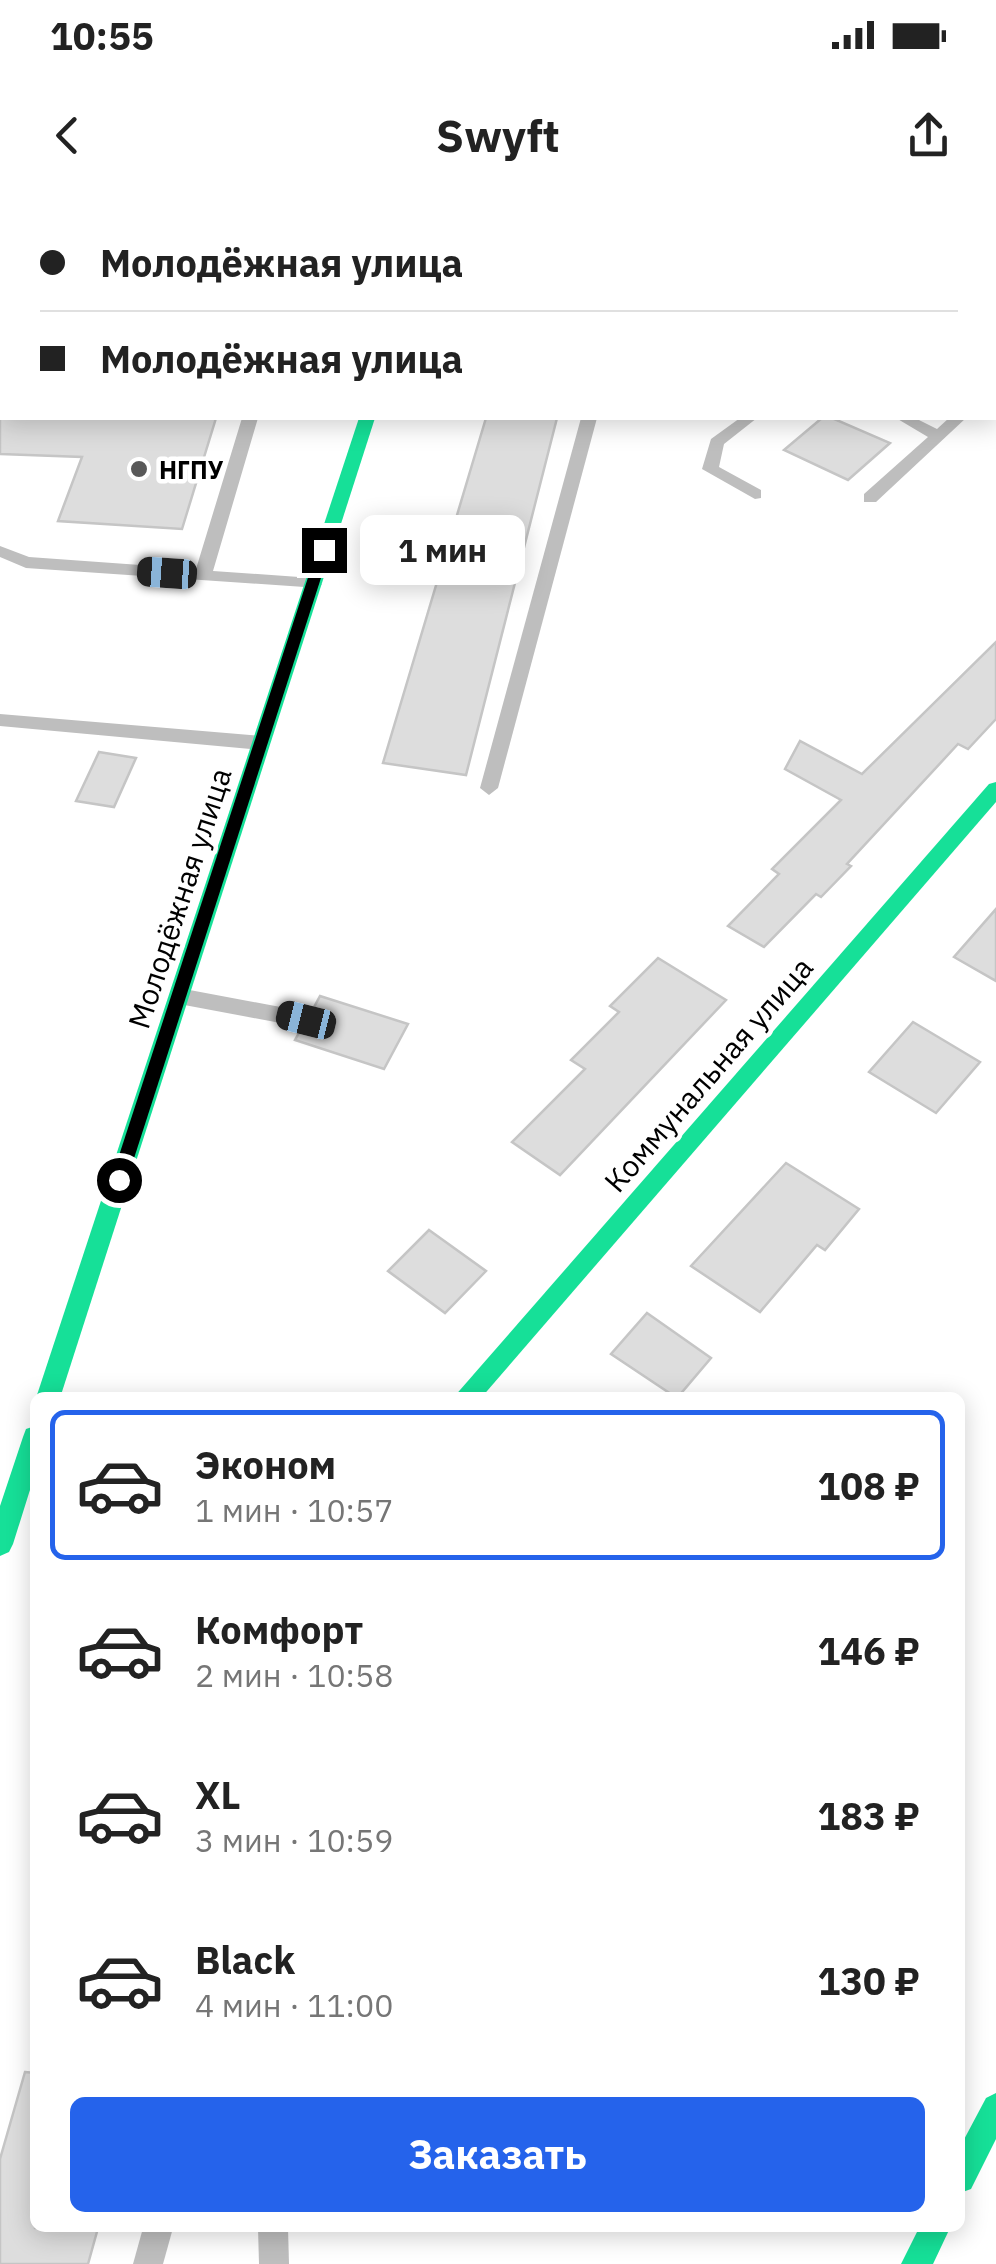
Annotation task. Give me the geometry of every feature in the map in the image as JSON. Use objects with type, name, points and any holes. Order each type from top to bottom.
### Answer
[{"type":"street","name":"Молодёжная улица","points":[[50,1392],[366,420]]},
{"type":"street","name":"Коммунальная улица","points":[[470,1392],[996,789]]},
{"type":"street","points":[[0,1544],[30,1452]]},
{"type":"street","points":[[965,2168],[996,2108]]},
{"type":"street","points":[[916,2264],[932,2232]]},
{"type":"lane","points":[[202,576],[249,420]]},
{"type":"lane","points":[[489,788],[588,420]]},
{"type":"lane","points":[[746,420],[717,442],[710,469],[755,494]]},
{"type":"lane","points":[[908,420],[936,435]]},
{"type":"lane","points":[[870,498],[955,420]]},
{"type":"lane","points":[[0,552],[26,562],[313,584]]},
{"type":"lane","points":[[0,720],[261,743]]},
{"type":"lane","points":[[179,996],[306,1020]]},
{"type":"lane","points":[[148,2264],[157,2232]]},
{"type":"lane","points":[[274,2232],[274,2264]]},
{"type":"building","name":"НГПУ","points":[[0,420],[215,420],[182,529],[58,521],[82,457],[0,454]]},
{"type":"building","points":[[485,420],[556,420],[466,775],[383,763]]},
{"type":"building","points":[[820,420],[837,420],[890,443],[848,480],[784,450]]},
{"type":"building","points":[[996,642],[996,719],[968,749],[958,744],[847,864],[851,866],[821,897],[816,894],[764,947],[728,926],[779,874],[772,869],[841,800],[785,769],[800,741],[862,774]]},
{"type":"building","points":[[99,752],[136,758],[114,807],[76,801]]},
{"type":"building","points":[[996,909],[996,981],[954,957]]},
{"type":"building","points":[[658,958],[726,1000],[560,1175],[512,1142],[585,1069],[571,1060],[619,1012],[610,1006]]},
{"type":"building","points":[[320,996],[408,1024],[384,1069],[295,1040],[300,1031],[309,1031],[319,1023],[319,1017],[312,1011]]},
{"type":"building","points":[[913,1022],[980,1062],[936,1113],[869,1072]]},
{"type":"building","points":[[786,1163],[859,1209],[825,1250],[817,1245],[760,1312],[691,1266]]},
{"type":"building","points":[[429,1230],[486,1271],[445,1313],[388,1271]]},
{"type":"building","points":[[647,1313],[711,1358],[682,1392],[668,1392],[611,1354]]},
{"type":"building","points":[[25,2072],[30,2072],[30,2232],[97,2232],[88,2264],[0,2264],[0,2159]]},
{"type":"traffic: fast","points":[[50,1392],[366,420]]},
{"type":"traffic: fast","points":[[470,1392],[996,789]]},
{"type":"traffic: fast","points":[[0,1544],[30,1452]]},
{"type":"traffic: fast","points":[[965,2168],[996,2108]]},
{"type":"traffic: fast","points":[[916,2264],[933,2232]]},
{"type":"place","name":"НГПУ","points":[[139,469]]},
{"type":"route","points":[[119,1180],[324,550]]}]
